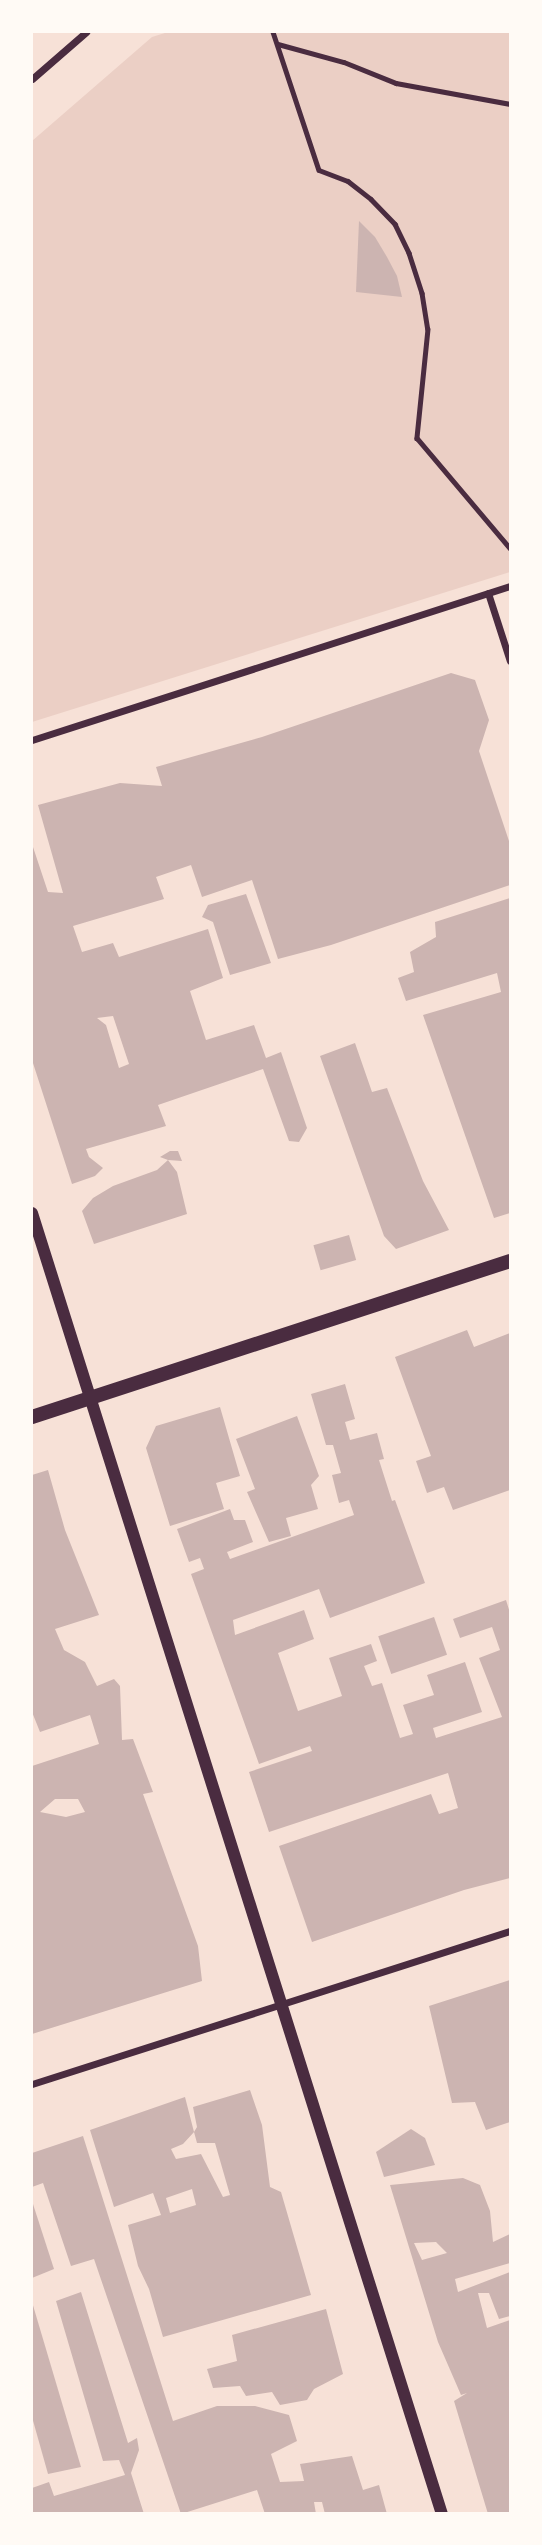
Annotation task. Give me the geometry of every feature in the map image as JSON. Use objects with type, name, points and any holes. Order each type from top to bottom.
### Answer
[{"type":"main road","points":[[32,1417],[510,1261]]},
{"type":"street","points":[[32,79],[86,32]]},
{"type":"street","points":[[32,740],[510,586]]},
{"type":"street","points":[[488,593],[510,662]]},
{"type":"street","points":[[32,1213],[442,2514]]},
{"type":"street","points":[[32,2084],[510,1931]]},
{"type":"path","points":[[273,32],[320,170],[348,181],[371,199],[395,225],[409,253],[422,293],[428,329],[417,438],[510,548]]},
{"type":"path","points":[[278,44],[344,62],[396,83],[510,104]]},
{"type":"shaded area","points":[[168,32],[510,32],[510,572],[32,722],[32,141],[152,37]]},
{"type":"building","points":[[359,221],[375,237],[387,257],[397,276],[402,297],[356,292]]},
{"type":"building","points":[[451,673],[475,680],[489,720],[479,751],[510,844],[510,885],[331,945],[278,959],[252,880],[202,897],[191,865],[156,877],[164,899],[73,926],[82,952],[113,943],[119,957],[208,929],[223,978],[190,991],[206,1040],[254,1025],[266,1058],[281,1052],[307,1128],[299,1142],[289,1141],[263,1069],[158,1105],[166,1126],[86,1149],[89,1157],[103,1168],[95,1176],[72,1184],[32,1060],[32,844],[48,892],[63,893],[38,805],[120,783],[162,786],[156,767],[262,737]],"holes":[[[113,1016],[129,1064],[119,1068],[106,1025],[97,1018]]]},
{"type":"building","points":[[246,894],[271,963],[230,975],[213,922],[202,917],[208,905]]},
{"type":"building","points":[[510,898],[510,1213],[494,1218],[423,1015],[501,992],[497,973],[406,1001],[398,978],[414,972],[410,952],[436,937],[435,922]]},
{"type":"building","points":[[355,1043],[372,1092],[387,1088],[423,1181],[449,1230],[396,1249],[384,1236],[320,1056]]},
{"type":"building","points":[[170,1151],[178,1151],[182,1161],[160,1157]]},
{"type":"building","points":[[168,1160],[177,1172],[187,1214],[94,1244],[82,1211],[93,1198],[113,1186],[157,1170]]},
{"type":"building","points":[[349,1235],[356,1260],[321,1270],[313,1245]]},
{"type":"building","points":[[467,1330],[474,1347],[510,1333],[510,1490],[453,1510],[444,1487],[427,1493],[416,1461],[431,1456],[395,1357]]},
{"type":"building","points":[[345,1384],[355,1419],[345,1422],[350,1440],[377,1433],[384,1459],[379,1460],[392,1501],[395,1500],[425,1583],[330,1618],[319,1589],[233,1620],[235,1635],[304,1610],[314,1639],[278,1653],[298,1711],[342,1696],[329,1658],[371,1644],[377,1661],[364,1666],[372,1686],[382,1683],[400,1738],[413,1734],[403,1705],[434,1695],[427,1675],[465,1662],[482,1712],[433,1728],[436,1738],[502,1717],[479,1658],[500,1650],[492,1627],[460,1638],[453,1619],[506,1600],[510,1613],[510,1878],[464,1890],[312,1942],[279,1846],[431,1794],[439,1814],[458,1808],[448,1773],[269,1832],[249,1772],[312,1751],[310,1746],[259,1764],[191,1574],[204,1569],[200,1558],[189,1562],[177,1529],[230,1509],[234,1520],[245,1520],[253,1542],[227,1552],[230,1559],[354,1515],[349,1500],[339,1503],[332,1475],[341,1473],[333,1445],[326,1445],[311,1394]]},
{"type":"building","points":[[220,1407],[240,1476],[216,1483],[224,1509],[170,1526],[146,1448],[156,1426]]},
{"type":"building","points":[[297,1416],[319,1476],[311,1485],[318,1509],[286,1518],[291,1536],[269,1542],[247,1492],[255,1489],[236,1439]]},
{"type":"building","points":[[48,1470],[65,1530],[99,1615],[55,1629],[64,1650],[85,1662],[97,1686],[114,1679],[120,1686],[122,1740],[133,1739],[153,1792],[143,1794],[198,1946],[202,1981],[32,2034],[32,1766],[99,1744],[90,1715],[40,1732],[32,1712],[32,1475]],"holes":[[[55,1799],[78,1799],[85,1812],[66,1817],[40,1812]]]},
{"type":"building","points":[[434,1617],[447,1655],[391,1674],[378,1636]]},
{"type":"building","points":[[510,1980],[510,2122],[486,2130],[475,2102],[452,2103],[429,2006]]},
{"type":"building","points":[[250,2090],[262,2125],[270,2187],[281,2192],[311,2295],[163,2337],[149,2289],[138,2266],[128,2225],[161,2215],[153,2193],[114,2207],[90,2130],[185,2097],[194,2132],[197,2127],[193,2107]],"holes":[[[194,2132],[197,2143],[215,2143],[230,2195],[223,2197],[201,2154],[176,2159],[171,2149],[183,2144]],[[192,2189],[196,2205],[170,2213],[166,2198]]]},
{"type":"building","points":[[411,2129],[425,2138],[435,2165],[384,2177],[376,2152]]},
{"type":"building","points":[[83,2136],[173,2421],[217,2406],[255,2406],[289,2415],[297,2441],[271,2454],[280,2482],[304,2481],[300,2464],[352,2456],[363,2490],[379,2485],[387,2514],[325,2514],[322,2502],[314,2502],[316,2514],[265,2514],[257,2490],[181,2514],[94,2259],[71,2266],[43,2183],[32,2187],[32,2153]]},
{"type":"building","points":[[463,2178],[480,2185],[490,2211],[493,2242],[510,2234],[510,2263],[455,2279],[458,2292],[510,2272],[510,2316],[499,2319],[489,2293],[478,2293],[487,2328],[510,2320],[510,2514],[488,2514],[454,2401],[467,2393],[461,2395],[438,2342],[390,2185]],"holes":[[[436,2242],[447,2253],[422,2260],[414,2243]]]},
{"type":"building","points":[[32,2201],[54,2269],[32,2278]]},
{"type":"building","points":[[81,2292],[128,2443],[137,2438],[139,2450],[131,2473],[144,2514],[32,2514],[32,2488],[49,2482],[54,2496],[125,2475],[119,2460],[103,2461],[56,2301]]},
{"type":"building","points":[[32,2302],[81,2467],[48,2474],[32,2417]]},
{"type":"building","points":[[326,2309],[343,2374],[314,2389],[307,2400],[280,2405],[272,2392],[246,2396],[240,2386],[213,2388],[207,2369],[237,2361],[232,2335]]}]
